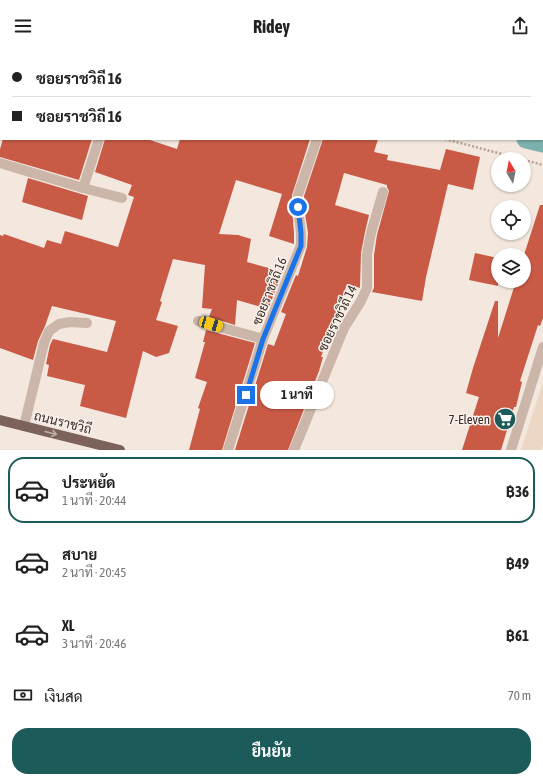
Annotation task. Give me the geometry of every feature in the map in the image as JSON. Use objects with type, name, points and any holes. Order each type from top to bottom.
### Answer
[{"type":"main road","name":"ถนนราชวิถี","points":[[0,420],[120,450]]},
{"type":"street","points":[[83,188],[99,140]]},
{"type":"street","name":"ซอยราชวิถี 16","points":[[228,450],[263,339],[301,246],[298,195],[317,140]]},
{"type":"street","points":[[0,163],[122,198]]},
{"type":"street","name":"ซอยราชวิถี 14","points":[[294,450],[344,328],[361,302],[367,288],[367,254],[371,233],[383,192]]},
{"type":"street","points":[[198,320],[263,339]]},
{"type":"street","points":[[24,426],[44,343],[49,331],[59,324],[70,322],[87,323]]},
{"type":"street","points":[[511,450],[543,347]]},
{"type":"path","points":[[449,140],[494,152]]},
{"type":"path","points":[[531,162],[543,165]]},
{"type":"shaded area","points":[[543,382],[543,446],[541,450],[521,450]]},
{"type":"building","points":[[3,140],[92,140],[79,180],[0,157],[0,149]]},
{"type":"building","points":[[105,140],[150,140],[177,149],[180,140],[310,140],[292,195],[294,244],[269,236],[282,194],[236,180],[219,234],[238,235],[251,239],[247,262],[283,272],[268,309],[237,300],[235,325],[209,317],[212,309],[202,308],[205,265],[173,259],[160,301],[162,302],[156,320],[178,326],[169,353],[156,357],[143,351],[126,418],[80,406],[85,385],[47,376],[49,365],[46,364],[50,345],[53,339],[107,352],[116,321],[52,306],[38,341],[33,360],[0,348],[0,235],[3,236],[4,234],[44,248],[47,240],[61,244],[65,231],[118,247],[134,197],[128,195],[132,185],[95,172]]},
{"type":"building","points":[[323,140],[378,140],[374,152],[388,155],[387,160],[440,170],[446,149],[480,157],[473,190],[448,184],[426,277],[422,301],[372,292],[374,288],[374,255],[377,235],[389,191],[387,185],[344,173],[335,205],[369,215],[361,253],[360,288],[347,284],[321,357],[323,357],[319,371],[288,450],[235,450],[268,344],[274,346],[286,314],[281,312],[296,275],[298,276],[307,247],[308,233],[304,196]]},
{"type":"building","points":[[28,178],[88,196],[82,220],[22,202]]},
{"type":"building","points":[[540,205],[543,205],[543,318],[540,326],[538,325],[520,381],[522,382],[516,407],[514,407],[501,450],[462,450],[479,397],[466,393],[495,301],[498,301],[498,338],[514,288],[531,288],[531,248],[526,248],[529,240],[531,240],[531,233]]},
{"type":"building","points":[[475,253],[491,256],[491,285],[469,280]]},
{"type":"building","points":[[206,330],[255,343],[222,450],[189,450],[200,409],[198,408],[207,382],[195,378],[205,342],[203,342]]},
{"type":"waterway","points":[[530,140],[543,143]]},
{"type":"place","name":"7-Eleven","points":[[505,419]]},
{"type":"route","points":[[246,395],[263,339],[301,246],[298,207]]}]
